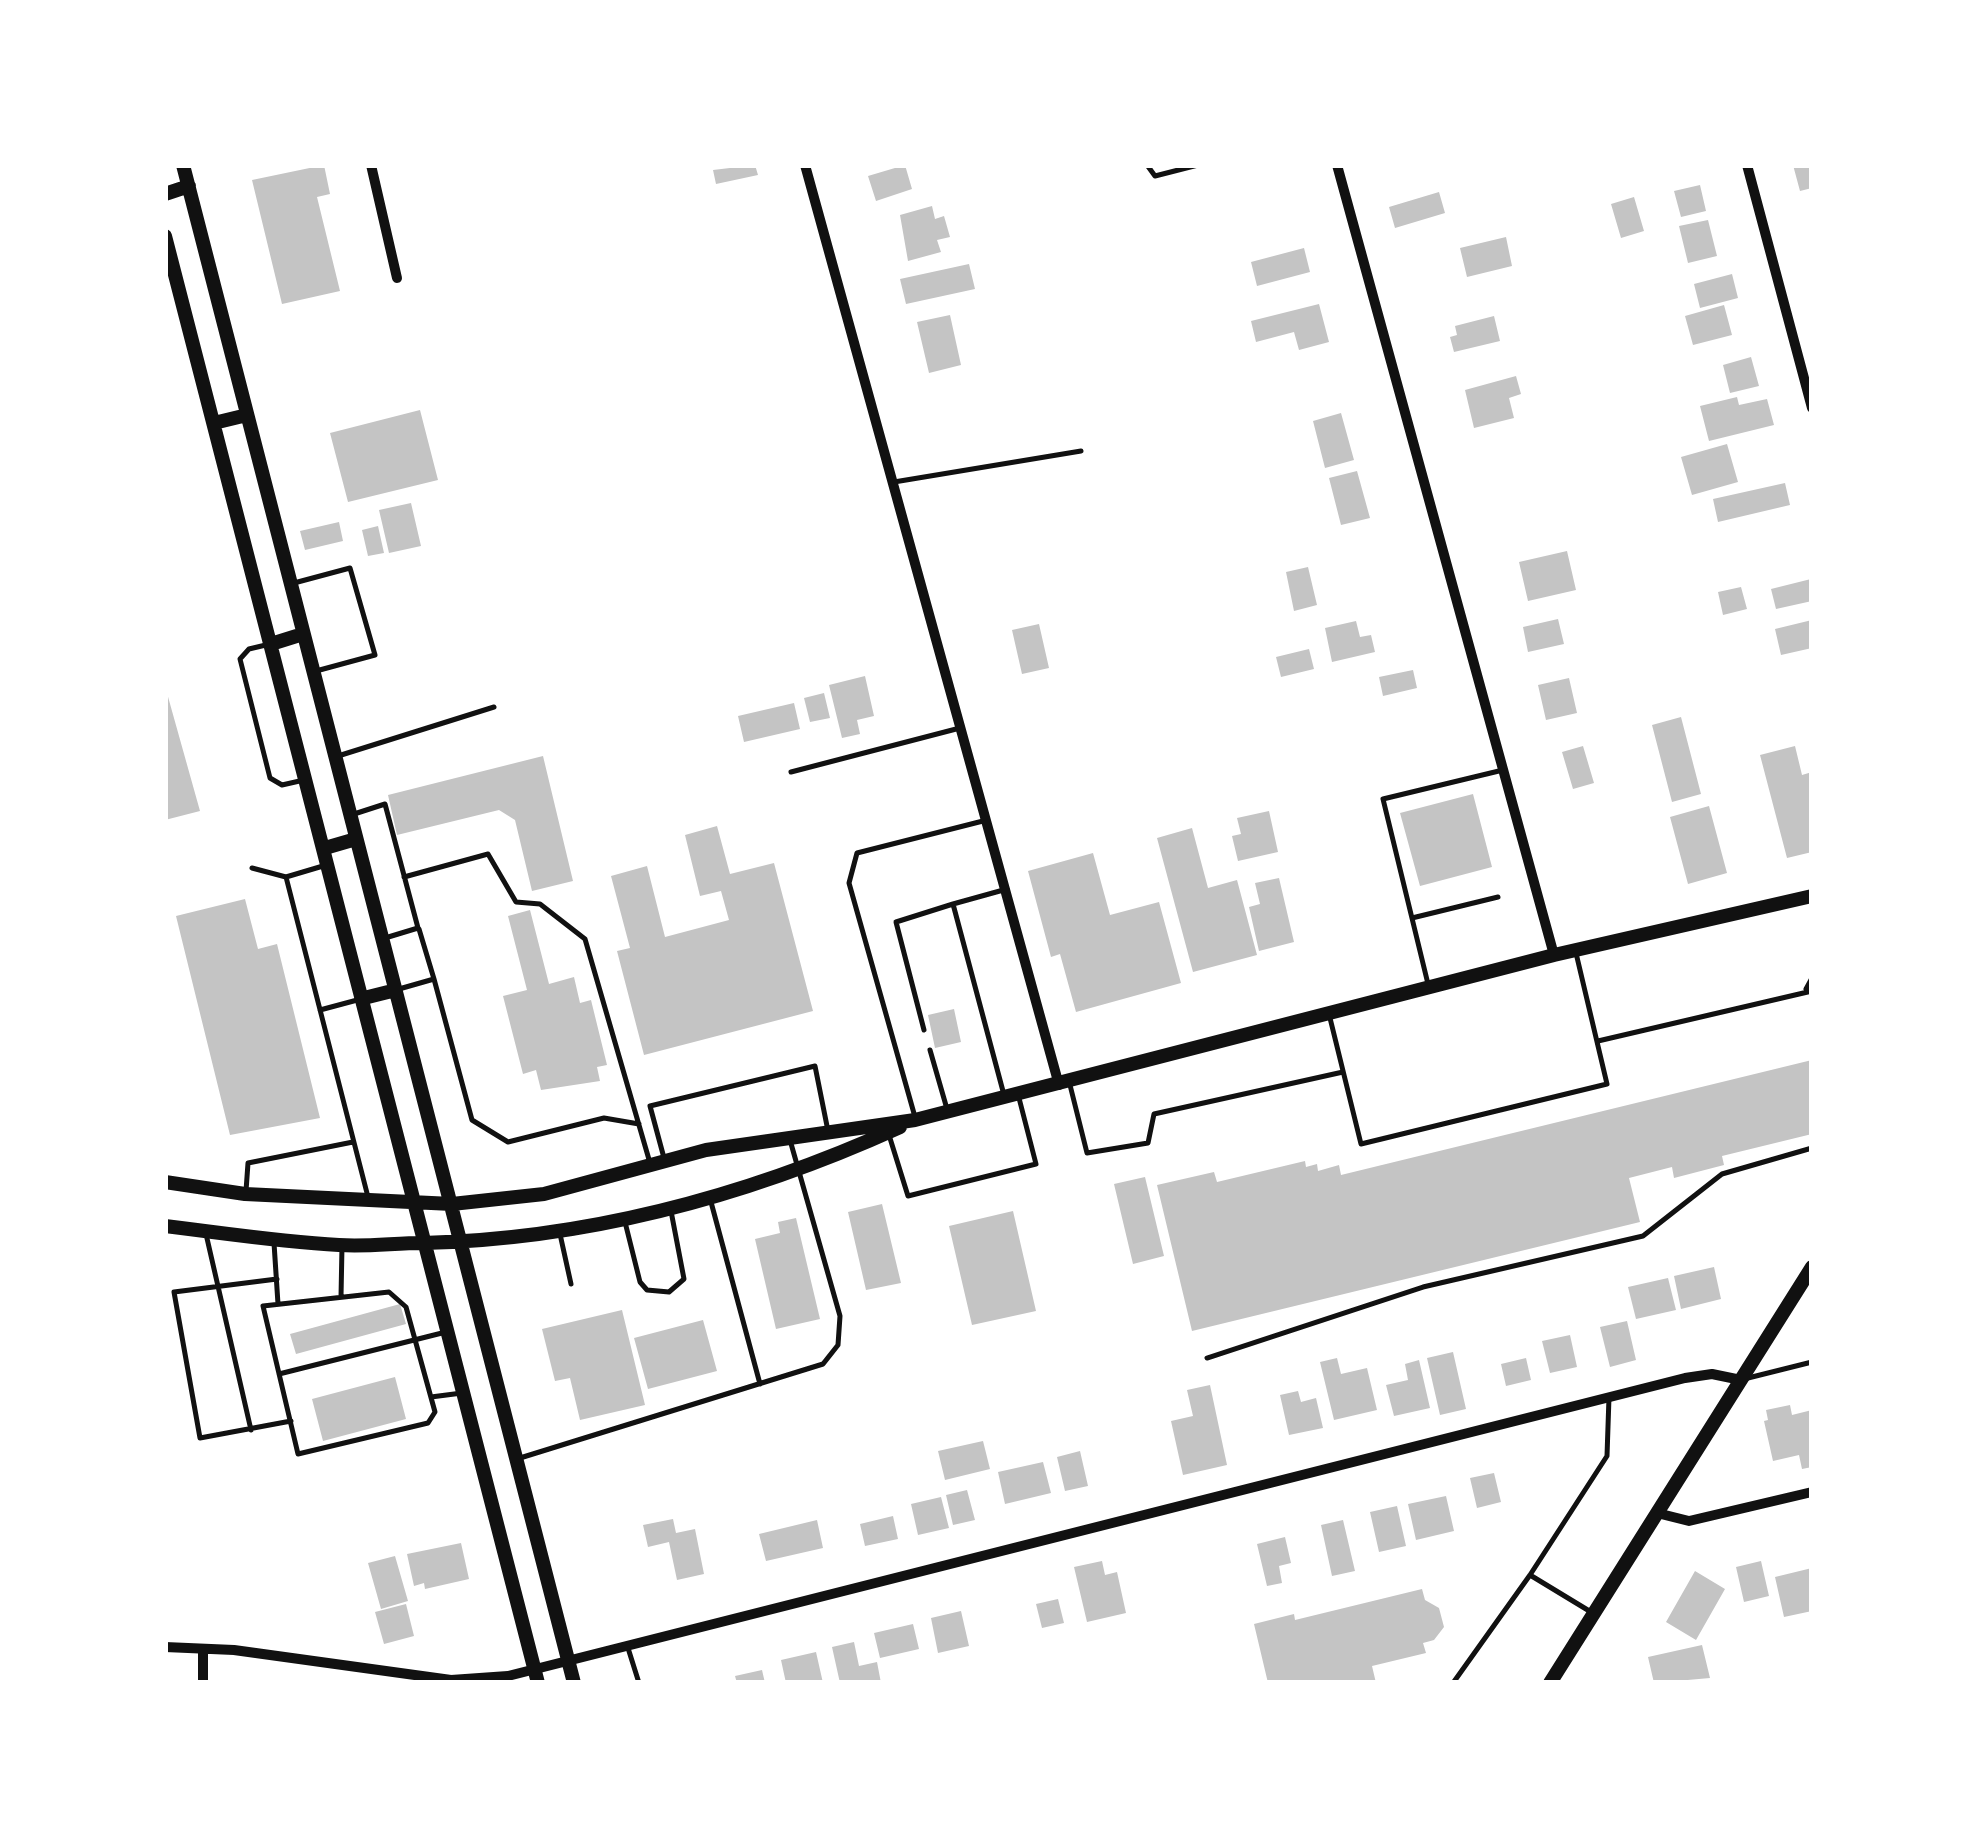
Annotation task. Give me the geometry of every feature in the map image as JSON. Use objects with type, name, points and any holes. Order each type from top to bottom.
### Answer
[{"type":"main road","points":[[184,165],[574,1683]]},
{"type":"main road","points":[[165,194],[189,186]]},
{"type":"main road","points":[[165,236],[536,1677]]},
{"type":"main road","points":[[214,423],[248,416]]},
{"type":"main road","points":[[271,644],[304,634]]},
{"type":"main road","points":[[324,848],[356,839]]},
{"type":"main road","points":[[165,1182],[245,1194],[417,1203],[452,1204],[544,1194],[658,1163],[789,1137],[916,1120],[1554,955],[1811,900]]},
{"type":"main road","points":[[364,998],[396,990]]},
{"type":"main road","points":[[165,1226],[342,1246],[461,1243],[560,1232],[710,1199],[800,1171],[916,1120]]},
{"type":"main road","points":[[1550,1683],[1812,1267]]},
{"type":"street","points":[[371,165],[397,278]]},
{"type":"street","points":[[804,165],[1064,1084]]},
{"type":"street","points":[[1337,165],[1554,955]]},
{"type":"street","points":[[1747,165],[1812,408]]},
{"type":"street","points":[[165,1647],[234,1650],[451,1680],[536,1677],[569,1663],[1609,1397],[1698,1376],[1741,1380]]},
{"type":"street","points":[[1658,1513],[1690,1521],[1812,1492]]},
{"type":"street","points":[[202,1683],[203,1649]]},
{"type":"lane","points":[[1147,165],[1155,176],[1198,165]]},
{"type":"lane","points":[[894,482],[1081,451]]},
{"type":"lane","points":[[291,584],[350,568],[375,655],[313,672]]},
{"type":"lane","points":[[271,644],[249,649],[240,658],[270,778],[282,785],[306,779]]},
{"type":"lane","points":[[335,757],[494,708]]},
{"type":"lane","points":[[791,772],[963,728]]},
{"type":"lane","points":[[1429,987],[1383,799],[1503,770]]},
{"type":"lane","points":[[350,815],[386,804],[472,1120],[508,1142],[604,1118],[639,1124]]},
{"type":"lane","points":[[916,1120],[849,883],[858,853],[988,819]]},
{"type":"lane","points":[[404,877],[488,854],[516,902],[540,904],[585,938],[639,1124],[658,1163]]},
{"type":"lane","points":[[252,868],[286,877],[329,865]]},
{"type":"lane","points":[[286,877],[368,1200]]},
{"type":"lane","points":[[924,1030],[896,922],[1008,889]]},
{"type":"lane","points":[[1412,918],[1498,897]]},
{"type":"lane","points":[[888,1132],[908,1196],[1036,1164],[953,904]]},
{"type":"lane","points":[[382,939],[418,928]]},
{"type":"lane","points":[[1328,1012],[1361,1144],[1608,1084],[1576,950]]},
{"type":"lane","points":[[1598,1041],[1809,990],[1812,978]]},
{"type":"lane","points":[[396,990],[434,979]]},
{"type":"lane","points":[[320,1010],[364,998]]},
{"type":"lane","points":[[930,1050],[948,1112]]},
{"type":"lane","points":[[658,1163],[650,1106],[815,1066],[828,1132]]},
{"type":"lane","points":[[1064,1084],[1087,1153],[1124,1150],[1148,1143],[1154,1114],[1343,1072]]},
{"type":"lane","points":[[516,1459],[822,1364],[838,1345],[840,1316],[789,1137]]},
{"type":"lane","points":[[245,1194],[248,1163],[353,1142]]},
{"type":"lane","points":[[1207,1358],[1423,1287],[1643,1236],[1722,1174],[1812,1148]]},
{"type":"lane","points":[[710,1199],[760,1385]]},
{"type":"lane","points":[[624,1218],[640,1282],[647,1290],[669,1292],[684,1279],[670,1208]]},
{"type":"lane","points":[[205,1231],[251,1430]]},
{"type":"lane","points":[[560,1232],[572,1284]]},
{"type":"lane","points":[[273,1238],[278,1304]]},
{"type":"lane","points":[[341,1298],[342,1246]]},
{"type":"lane","points":[[277,1279],[174,1292],[200,1438],[291,1421]]},
{"type":"lane","points":[[389,1292],[406,1307],[435,1412],[428,1422],[298,1454],[262,1306],[278,1304],[389,1292]]},
{"type":"lane","points":[[279,1374],[449,1332]]},
{"type":"lane","points":[[1741,1380],[1812,1362]]},
{"type":"lane","points":[[431,1397],[465,1392]]},
{"type":"lane","points":[[1453,1683],[1607,1456],[1609,1397]]},
{"type":"lane","points":[[1530,1574],[1594,1614]]},
{"type":"lane","points":[[628,1648],[639,1683]]},
{"type":"building","points":[[324,165],[330,194],[317,197],[340,291],[282,304],[252,180]]},
{"type":"building","points":[[755,165],[758,175],[716,184],[713,170]]},
{"type":"building","points":[[905,165],[912,189],[876,201],[868,176]]},
{"type":"building","points":[[1793,165],[1812,165],[1812,188],[1800,191]]},
{"type":"building","points":[[1700,185],[1706,211],[1681,217],[1674,191]]},
{"type":"building","points":[[1439,192],[1445,213],[1395,228],[1389,207]]},
{"type":"building","points":[[1634,197],[1644,231],[1621,238],[1611,204]]},
{"type":"building","points":[[932,206],[935,219],[944,216],[950,237],[937,240],[941,252],[908,261],[900,215]]},
{"type":"building","points":[[1708,220],[1717,256],[1688,263],[1679,226]]},
{"type":"building","points":[[1506,237],[1512,266],[1467,277],[1460,248]]},
{"type":"building","points":[[1304,248],[1310,272],[1257,286],[1251,262]]},
{"type":"building","points":[[969,264],[975,289],[906,304],[900,279]]},
{"type":"building","points":[[1732,274],[1738,298],[1700,308],[1694,284]]},
{"type":"building","points":[[1319,304],[1329,342],[1299,350],[1294,332],[1256,342],[1251,321]]},
{"type":"building","points":[[1724,305],[1732,335],[1693,345],[1685,316]]},
{"type":"building","points":[[950,315],[961,365],[929,373],[917,322]]},
{"type":"building","points":[[1494,316],[1500,341],[1454,352],[1450,337],[1457,335],[1455,326]]},
{"type":"building","points":[[1751,357],[1759,386],[1730,393],[1723,365]]},
{"type":"building","points":[[1516,376],[1521,394],[1509,398],[1514,418],[1474,428],[1465,390]]},
{"type":"building","points":[[1737,397],[1739,405],[1767,399],[1774,425],[1709,441],[1700,406]]},
{"type":"building","points":[[420,410],[438,480],[348,502],[330,433]]},
{"type":"building","points":[[1341,413],[1354,460],[1325,468],[1313,421]]},
{"type":"building","points":[[1727,444],[1738,482],[1692,495],[1681,457]]},
{"type":"building","points":[[1357,471],[1370,518],[1341,525],[1329,478]]},
{"type":"building","points":[[1785,483],[1790,505],[1718,522],[1713,499]]},
{"type":"building","points":[[411,503],[421,546],[389,553],[379,510]]},
{"type":"building","points":[[339,522],[343,541],[305,550],[300,531]]},
{"type":"building","points":[[378,526],[384,553],[368,556],[362,530]]},
{"type":"building","points":[[1567,551],[1576,590],[1528,601],[1519,562]]},
{"type":"building","points":[[1308,567],[1317,605],[1294,611],[1286,572]]},
{"type":"building","points":[[1811,579],[1812,601],[1776,609],[1771,589]]},
{"type":"building","points":[[1741,587],[1747,609],[1723,615],[1718,592]]},
{"type":"building","points":[[1558,619],[1564,644],[1528,652],[1523,627]]},
{"type":"building","points":[[1812,620],[1812,648],[1781,655],[1775,629]]},
{"type":"building","points":[[1356,621],[1360,637],[1371,635],[1375,652],[1332,662],[1325,628]]},
{"type":"building","points":[[1039,624],[1049,668],[1022,674],[1012,630]]},
{"type":"building","points":[[1309,649],[1314,669],[1281,677],[1276,657]]},
{"type":"building","points":[[1413,670],[1417,688],[1383,696],[1379,677]]},
{"type":"building","points":[[865,676],[874,716],[857,720],[860,734],[842,738],[829,685]]},
{"type":"building","points":[[1569,678],[1577,713],[1546,720],[1538,685]]},
{"type":"building","points":[[165,686],[200,811],[165,820]]},
{"type":"building","points":[[824,693],[830,718],[810,722],[804,698]]},
{"type":"building","points":[[794,703],[800,729],[744,742],[738,716]]},
{"type":"building","points":[[1681,717],[1701,794],[1672,802],[1652,725]]},
{"type":"building","points":[[1583,746],[1594,783],[1573,789],[1562,752]]},
{"type":"building","points":[[1795,746],[1802,775],[1812,772],[1812,852],[1787,858],[1760,755]]},
{"type":"building","points":[[543,756],[573,881],[532,891],[515,820],[499,810],[397,835],[388,795]]},
{"type":"building","points":[[1473,794],[1492,867],[1420,886],[1400,813]]},
{"type":"building","points":[[1709,806],[1727,873],[1688,884],[1670,817]]},
{"type":"building","points":[[1269,811],[1278,852],[1238,861],[1232,836],[1241,834],[1237,818]]},
{"type":"building","points":[[717,826],[730,874],[774,863],[813,1011],[644,1055],[617,951],[630,948],[611,876],[647,866],[665,937],[729,920],[721,891],[700,896],[685,835]]},
{"type":"building","points":[[1192,828],[1208,888],[1237,880],[1257,955],[1193,972],[1157,838]]},
{"type":"building","points":[[1093,853],[1110,915],[1159,902],[1181,983],[1076,1012],[1060,954],[1051,957],[1028,871]]},
{"type":"building","points":[[1279,878],[1294,942],[1259,951],[1249,907],[1260,904],[1255,883]]},
{"type":"building","points":[[245,899],[258,949],[277,944],[320,1118],[230,1135],[176,916]]},
{"type":"building","points":[[530,910],[549,984],[574,977],[580,1003],[591,1000],[607,1065],[597,1067],[600,1081],[541,1090],[536,1070],[523,1074],[503,996],[527,990],[508,916]]},
{"type":"building","points":[[954,1009],[961,1042],[935,1048],[928,1015]]},
{"type":"building","points":[[1812,1060],[1812,1134],[1722,1156],[1724,1165],[1674,1178],[1672,1167],[1629,1178],[1640,1222],[1192,1331],[1157,1185],[1214,1172],[1217,1182],[1305,1161],[1306,1167],[1317,1164],[1318,1171],[1339,1165],[1341,1175]]},
{"type":"building","points":[[1145,1177],[1164,1256],[1133,1264],[1114,1184]]},
{"type":"building","points":[[882,1204],[901,1283],[866,1290],[848,1212]]},
{"type":"building","points":[[1013,1211],[1036,1311],[972,1325],[949,1226]]},
{"type":"building","points":[[796,1218],[820,1319],[776,1329],[755,1239],[780,1233],[778,1222]]},
{"type":"building","points":[[1714,1267],[1721,1299],[1681,1309],[1674,1276]]},
{"type":"building","points":[[1668,1278],[1676,1310],[1636,1319],[1628,1287]]},
{"type":"building","points":[[400,1304],[406,1324],[296,1354],[290,1334]]},
{"type":"building","points":[[622,1310],[645,1405],[580,1420],[570,1378],[555,1381],[542,1329]]},
{"type":"building","points":[[703,1320],[717,1371],[648,1389],[634,1338]]},
{"type":"building","points":[[1627,1321],[1636,1360],[1610,1367],[1600,1327]]},
{"type":"building","points":[[1570,1335],[1577,1367],[1550,1373],[1542,1341]]},
{"type":"building","points":[[1453,1352],[1466,1409],[1440,1415],[1427,1358]]},
{"type":"building","points":[[1337,1358],[1341,1374],[1367,1368],[1377,1410],[1334,1420],[1320,1362]]},
{"type":"building","points":[[1526,1358],[1531,1380],[1506,1386],[1501,1364]]},
{"type":"building","points":[[1419,1360],[1430,1408],[1394,1416],[1386,1385],[1408,1380],[1405,1364]]},
{"type":"building","points":[[395,1377],[406,1419],[323,1441],[312,1399]]},
{"type":"building","points":[[1210,1385],[1227,1465],[1183,1475],[1171,1421],[1193,1416],[1187,1390]]},
{"type":"building","points":[[1298,1391],[1301,1402],[1316,1398],[1323,1428],[1289,1435],[1280,1395]]},
{"type":"building","points":[[1790,1405],[1792,1415],[1812,1410],[1812,1467],[1802,1469],[1799,1455],[1773,1461],[1764,1421],[1768,1420],[1766,1410]]},
{"type":"building","points":[[983,1441],[990,1469],[945,1480],[938,1451]]},
{"type":"building","points":[[1080,1451],[1088,1486],[1065,1491],[1057,1457]]},
{"type":"building","points":[[1043,1462],[1051,1493],[1005,1504],[998,1472]]},
{"type":"building","points":[[1494,1473],[1501,1502],[1477,1508],[1470,1478]]},
{"type":"building","points":[[967,1490],[975,1520],[953,1525],[946,1495]]},
{"type":"building","points":[[1446,1496],[1454,1531],[1416,1540],[1408,1504]]},
{"type":"building","points":[[941,1497],[949,1528],[918,1535],[911,1504]]},
{"type":"building","points":[[1397,1506],[1406,1546],[1379,1552],[1370,1512]]},
{"type":"building","points":[[893,1516],[898,1539],[865,1546],[860,1524]]},
{"type":"building","points":[[673,1519],[676,1533],[695,1529],[704,1574],[677,1580],[669,1542],[648,1547],[643,1525]]},
{"type":"building","points":[[817,1520],[823,1548],[766,1561],[759,1534]]},
{"type":"building","points":[[1343,1520],[1355,1571],[1332,1576],[1321,1525]]},
{"type":"building","points":[[1285,1537],[1291,1563],[1279,1566],[1282,1583],[1267,1586],[1257,1544]]},
{"type":"building","points":[[461,1543],[469,1579],[425,1589],[424,1583],[414,1586],[407,1554]]},
{"type":"building","points":[[395,1556],[408,1601],[381,1609],[368,1563]]},
{"type":"building","points":[[1102,1561],[1105,1575],[1117,1572],[1126,1613],[1087,1622],[1074,1567]]},
{"type":"building","points":[[1761,1561],[1769,1596],[1744,1602],[1736,1567]]},
{"type":"building","points":[[1812,1568],[1812,1611],[1784,1617],[1775,1577]]},
{"type":"building","points":[[1695,1571],[1725,1589],[1696,1640],[1666,1622]]},
{"type":"building","points":[[1422,1589],[1425,1600],[1439,1608],[1444,1627],[1434,1640],[1423,1643],[1426,1653],[1372,1666],[1376,1683],[1268,1683],[1254,1624],[1294,1614],[1295,1620]]},
{"type":"building","points":[[1058,1599],[1064,1623],[1042,1628],[1036,1604]]},
{"type":"building","points":[[406,1604],[414,1636],[384,1644],[375,1612]]},
{"type":"building","points":[[961,1611],[969,1646],[938,1653],[931,1618]]},
{"type":"building","points":[[913,1624],[919,1649],[880,1658],[874,1633]]},
{"type":"building","points":[[854,1642],[859,1666],[877,1662],[881,1683],[840,1683],[832,1647]]},
{"type":"building","points":[[1702,1645],[1710,1678],[1654,1683],[1648,1657]]},
{"type":"building","points":[[816,1652],[823,1683],[786,1683],[781,1660]]},
{"type":"building","points":[[762,1670],[765,1683],[737,1683],[735,1676]]}]
